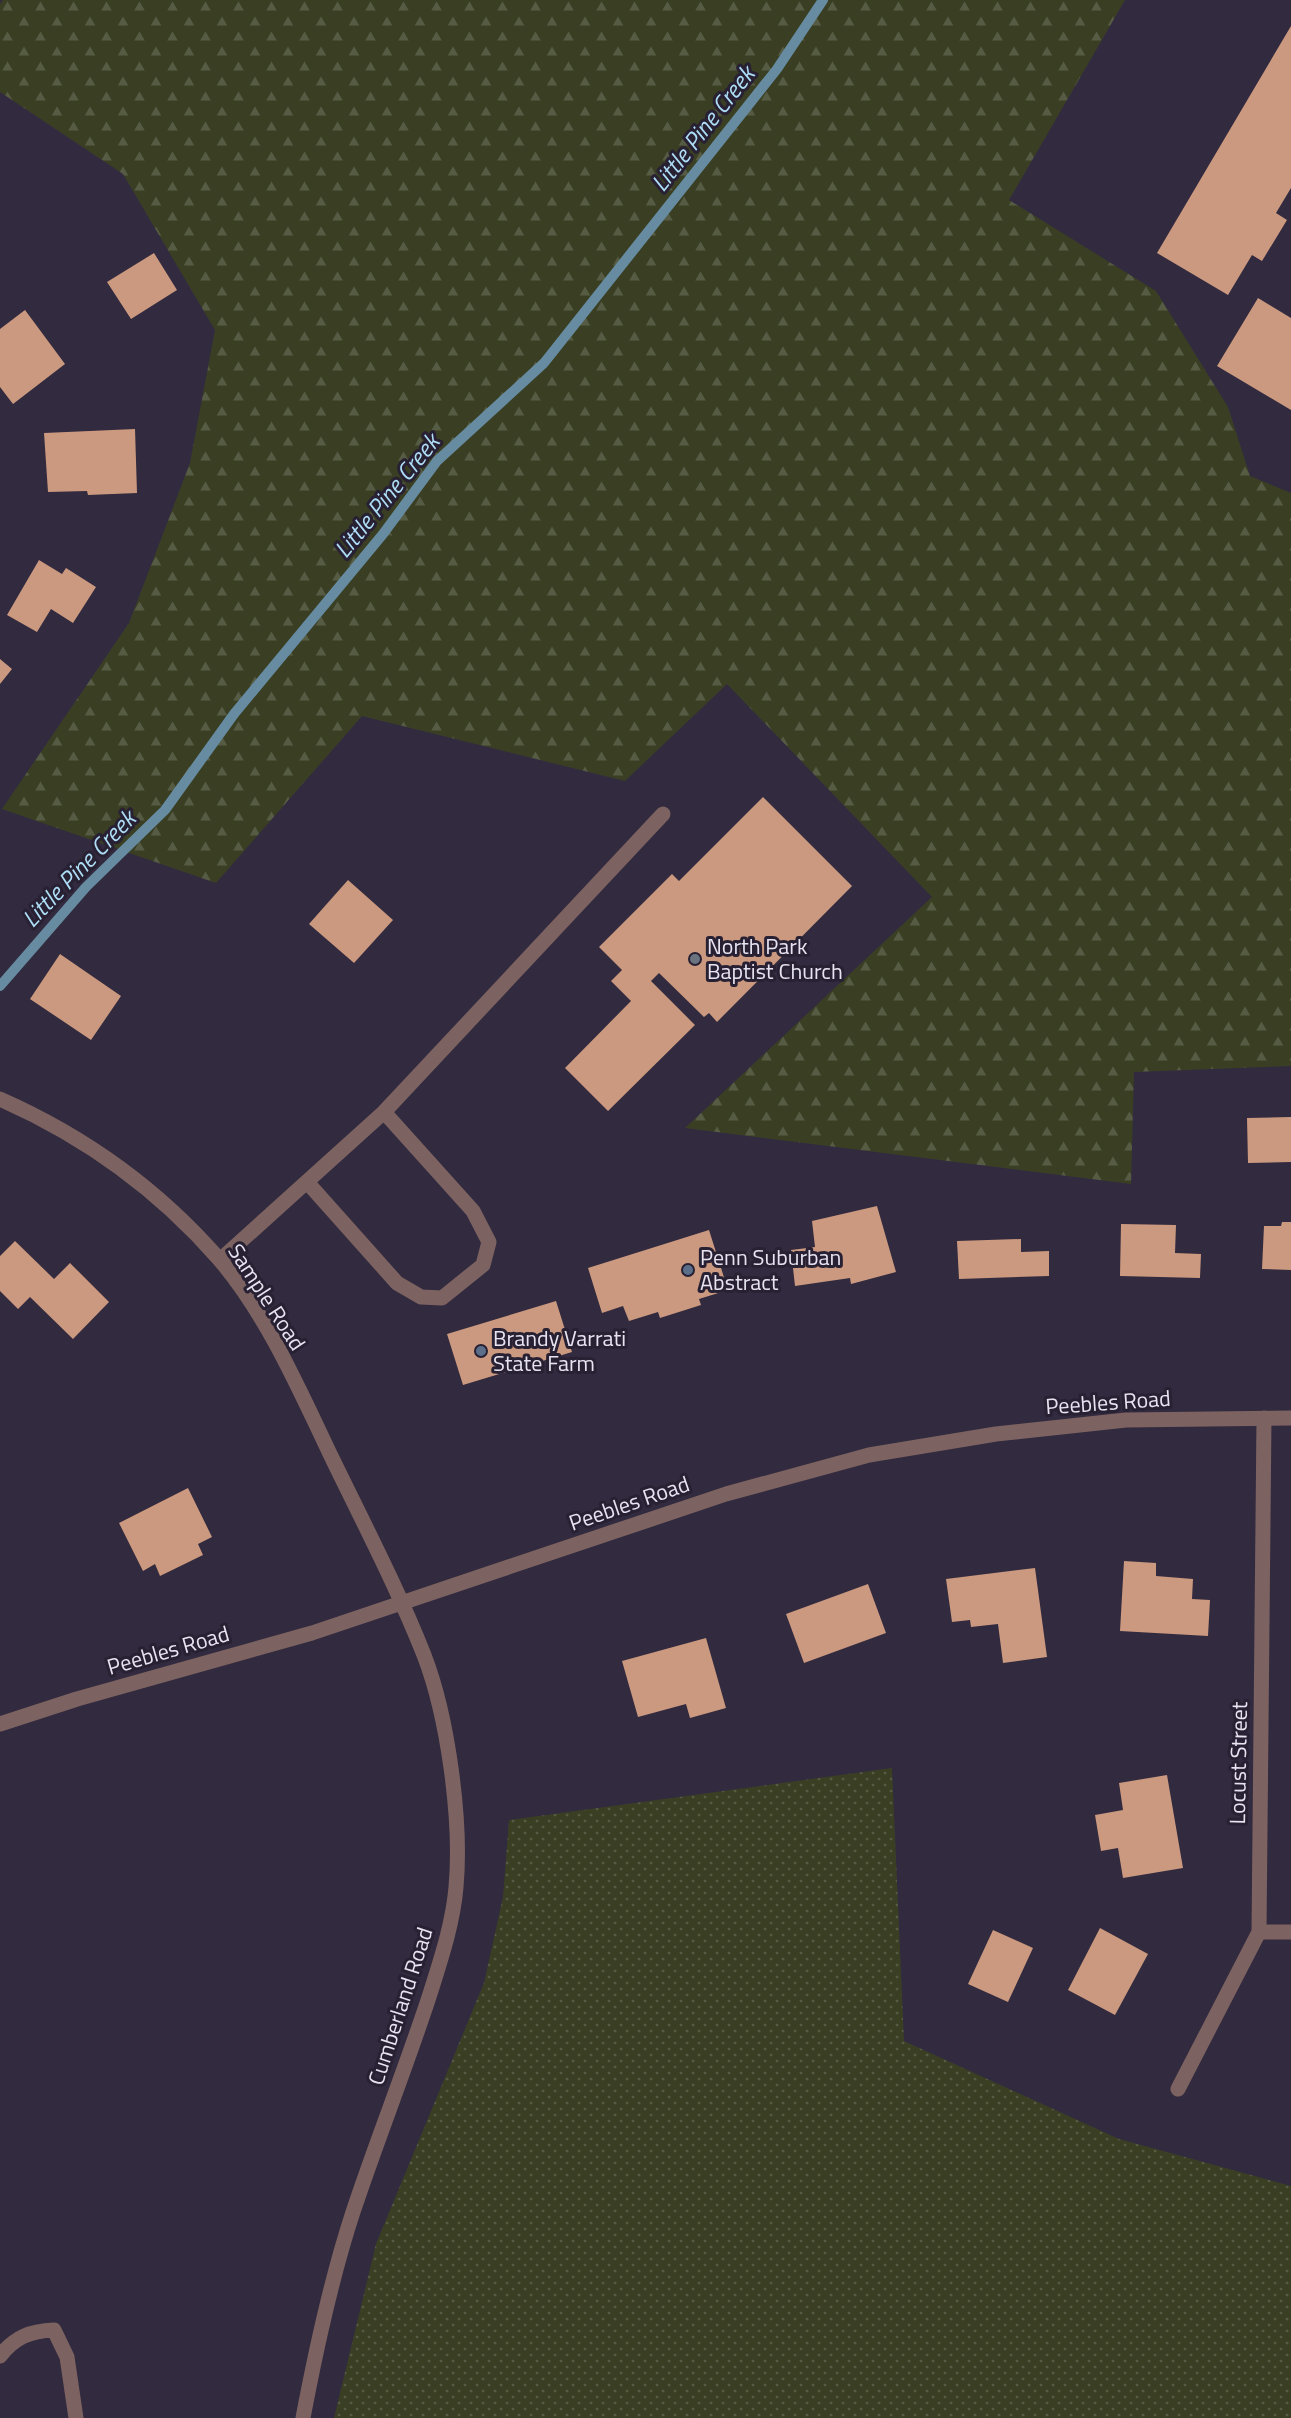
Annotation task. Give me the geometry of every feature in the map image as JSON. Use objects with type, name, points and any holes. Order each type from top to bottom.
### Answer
[{"type":"street","points":[[220,1260],[384,1112],[663,814]]},
{"type":"street","name":"Sample Road","points":[[0,1099],[75,1136],[120,1167],[169,1207],[220,1260],[250,1303],[283,1359],[401,1602]]},
{"type":"street","points":[[307,1182],[397,1283],[421,1298],[442,1298],[483,1265],[489,1242],[473,1211],[384,1112]]},
{"type":"street","name":"Locust Street","points":[[1178,2089],[1259,1932],[1264,1418]]},
{"type":"street","name":"Peebles Road","points":[[0,1724],[77,1699],[312,1633],[726,1494],[869,1455],[996,1434],[1126,1420],[1291,1418]]},
{"type":"street","name":"Cumberland Road","points":[[303,2418],[316,2345],[352,2214],[413,2045],[443,1953],[456,1888],[455,1827],[451,1778],[444,1737],[429,1672],[401,1602]]},
{"type":"street","points":[[1259,1932],[1291,1932]]},
{"type":"street","points":[[0,2356],[9,2344],[31,2331],[54,2330],[67,2357],[76,2418]]},
{"type":"green space","points":[[3,0],[1125,0],[1009,200],[1156,291],[1228,407],[1250,476],[1291,493],[1291,1066],[1134,1072],[1131,1184],[685,1128],[932,897],[727,684],[625,781],[362,716],[216,883],[2,809],[129,623],[190,463],[215,330],[123,174],[0,92],[0,4]]},
{"type":"green space","points":[[892,1768],[904,2041],[1119,2139],[1291,2186],[1291,2418],[334,2418],[376,2244],[484,1983],[503,1897],[509,1820]]},
{"type":"building","points":[[1291,26],[1291,188],[1276,213],[1287,220],[1262,261],[1252,255],[1228,295],[1157,253]]},
{"type":"building","points":[[154,253],[177,290],[131,319],[107,282]]},
{"type":"building","points":[[1258,298],[1291,318],[1291,410],[1217,366]]},
{"type":"building","points":[[25,310],[65,364],[13,404],[0,387],[0,329]]},
{"type":"building","points":[[135,429],[137,493],[88,495],[87,491],[48,492],[44,433]]},
{"type":"building","points":[[39,560],[62,574],[66,568],[96,587],[73,623],[51,609],[37,632],[7,615]]},
{"type":"building","points":[[0,659],[12,669],[0,684]]},
{"type":"building","name":"North Park Baptist Church","points":[[763,797],[852,886],[717,1022],[709,1013],[704,1017],[659,973],[651,981],[695,1025],[608,1111],[565,1068],[631,1001],[611,981],[622,970],[599,947],[672,874],[679,881]]},
{"type":"building","points":[[348,880],[393,920],[354,963],[309,924]]},
{"type":"building","points":[[60,954],[121,996],[91,1040],[30,999]]},
{"type":"building","points":[[1291,1117],[1291,1162],[1248,1163],[1247,1118]]},
{"type":"building","points":[[877,1206],[896,1272],[851,1284],[850,1278],[795,1286],[791,1250],[815,1247],[812,1221]]},
{"type":"building","points":[[1282,1222],[1291,1222],[1291,1270],[1262,1269],[1264,1226],[1281,1226]]},
{"type":"building","points":[[1121,1224],[1176,1225],[1175,1253],[1201,1254],[1200,1278],[1120,1276]]},
{"type":"building","points":[[709,1230],[728,1290],[699,1299],[701,1305],[660,1318],[658,1312],[629,1321],[623,1306],[602,1313],[588,1268]]},
{"type":"building","points":[[1021,1239],[1021,1252],[1049,1251],[1049,1276],[959,1279],[957,1241]]},
{"type":"building","points":[[15,1241],[54,1279],[70,1263],[109,1302],[73,1339],[30,1297],[18,1309],[0,1291],[0,1256]]},
{"type":"building","points":[[556,1301],[572,1352],[463,1385],[447,1334]]},
{"type":"building","points":[[188,1488],[212,1537],[198,1544],[203,1555],[160,1576],[155,1564],[143,1571],[119,1523]]},
{"type":"building","points":[[1124,1561],[1156,1563],[1156,1576],[1193,1579],[1192,1599],[1210,1600],[1208,1636],[1120,1631]]},
{"type":"building","points":[[1035,1568],[1047,1657],[1003,1663],[998,1624],[971,1627],[970,1620],[952,1622],[946,1579]]},
{"type":"building","points":[[868,1584],[886,1633],[804,1663],[786,1614]]},
{"type":"building","points":[[706,1638],[726,1708],[690,1718],[686,1704],[638,1717],[622,1661]]},
{"type":"building","points":[[1167,1775],[1183,1868],[1123,1878],[1118,1848],[1101,1851],[1095,1815],[1123,1810],[1119,1783]]},
{"type":"building","points":[[1100,1928],[1148,1954],[1115,2015],[1068,1990]]},
{"type":"building","points":[[993,1930],[1033,1948],[1008,2002],[968,1984]]},
{"type":"waterway","name":"Little Pine Creek","points":[[0,986],[86,887],[165,810],[234,714],[383,534],[437,461],[544,363],[777,69],[823,0]]},
{"type":"place","name":"North Park Baptist Church","points":[[695,959]]},
{"type":"place","name":"Penn Suburban Abstract","points":[[688,1270]]},
{"type":"place","name":"Brandy Varrati State Farm","points":[[481,1351]]}]
